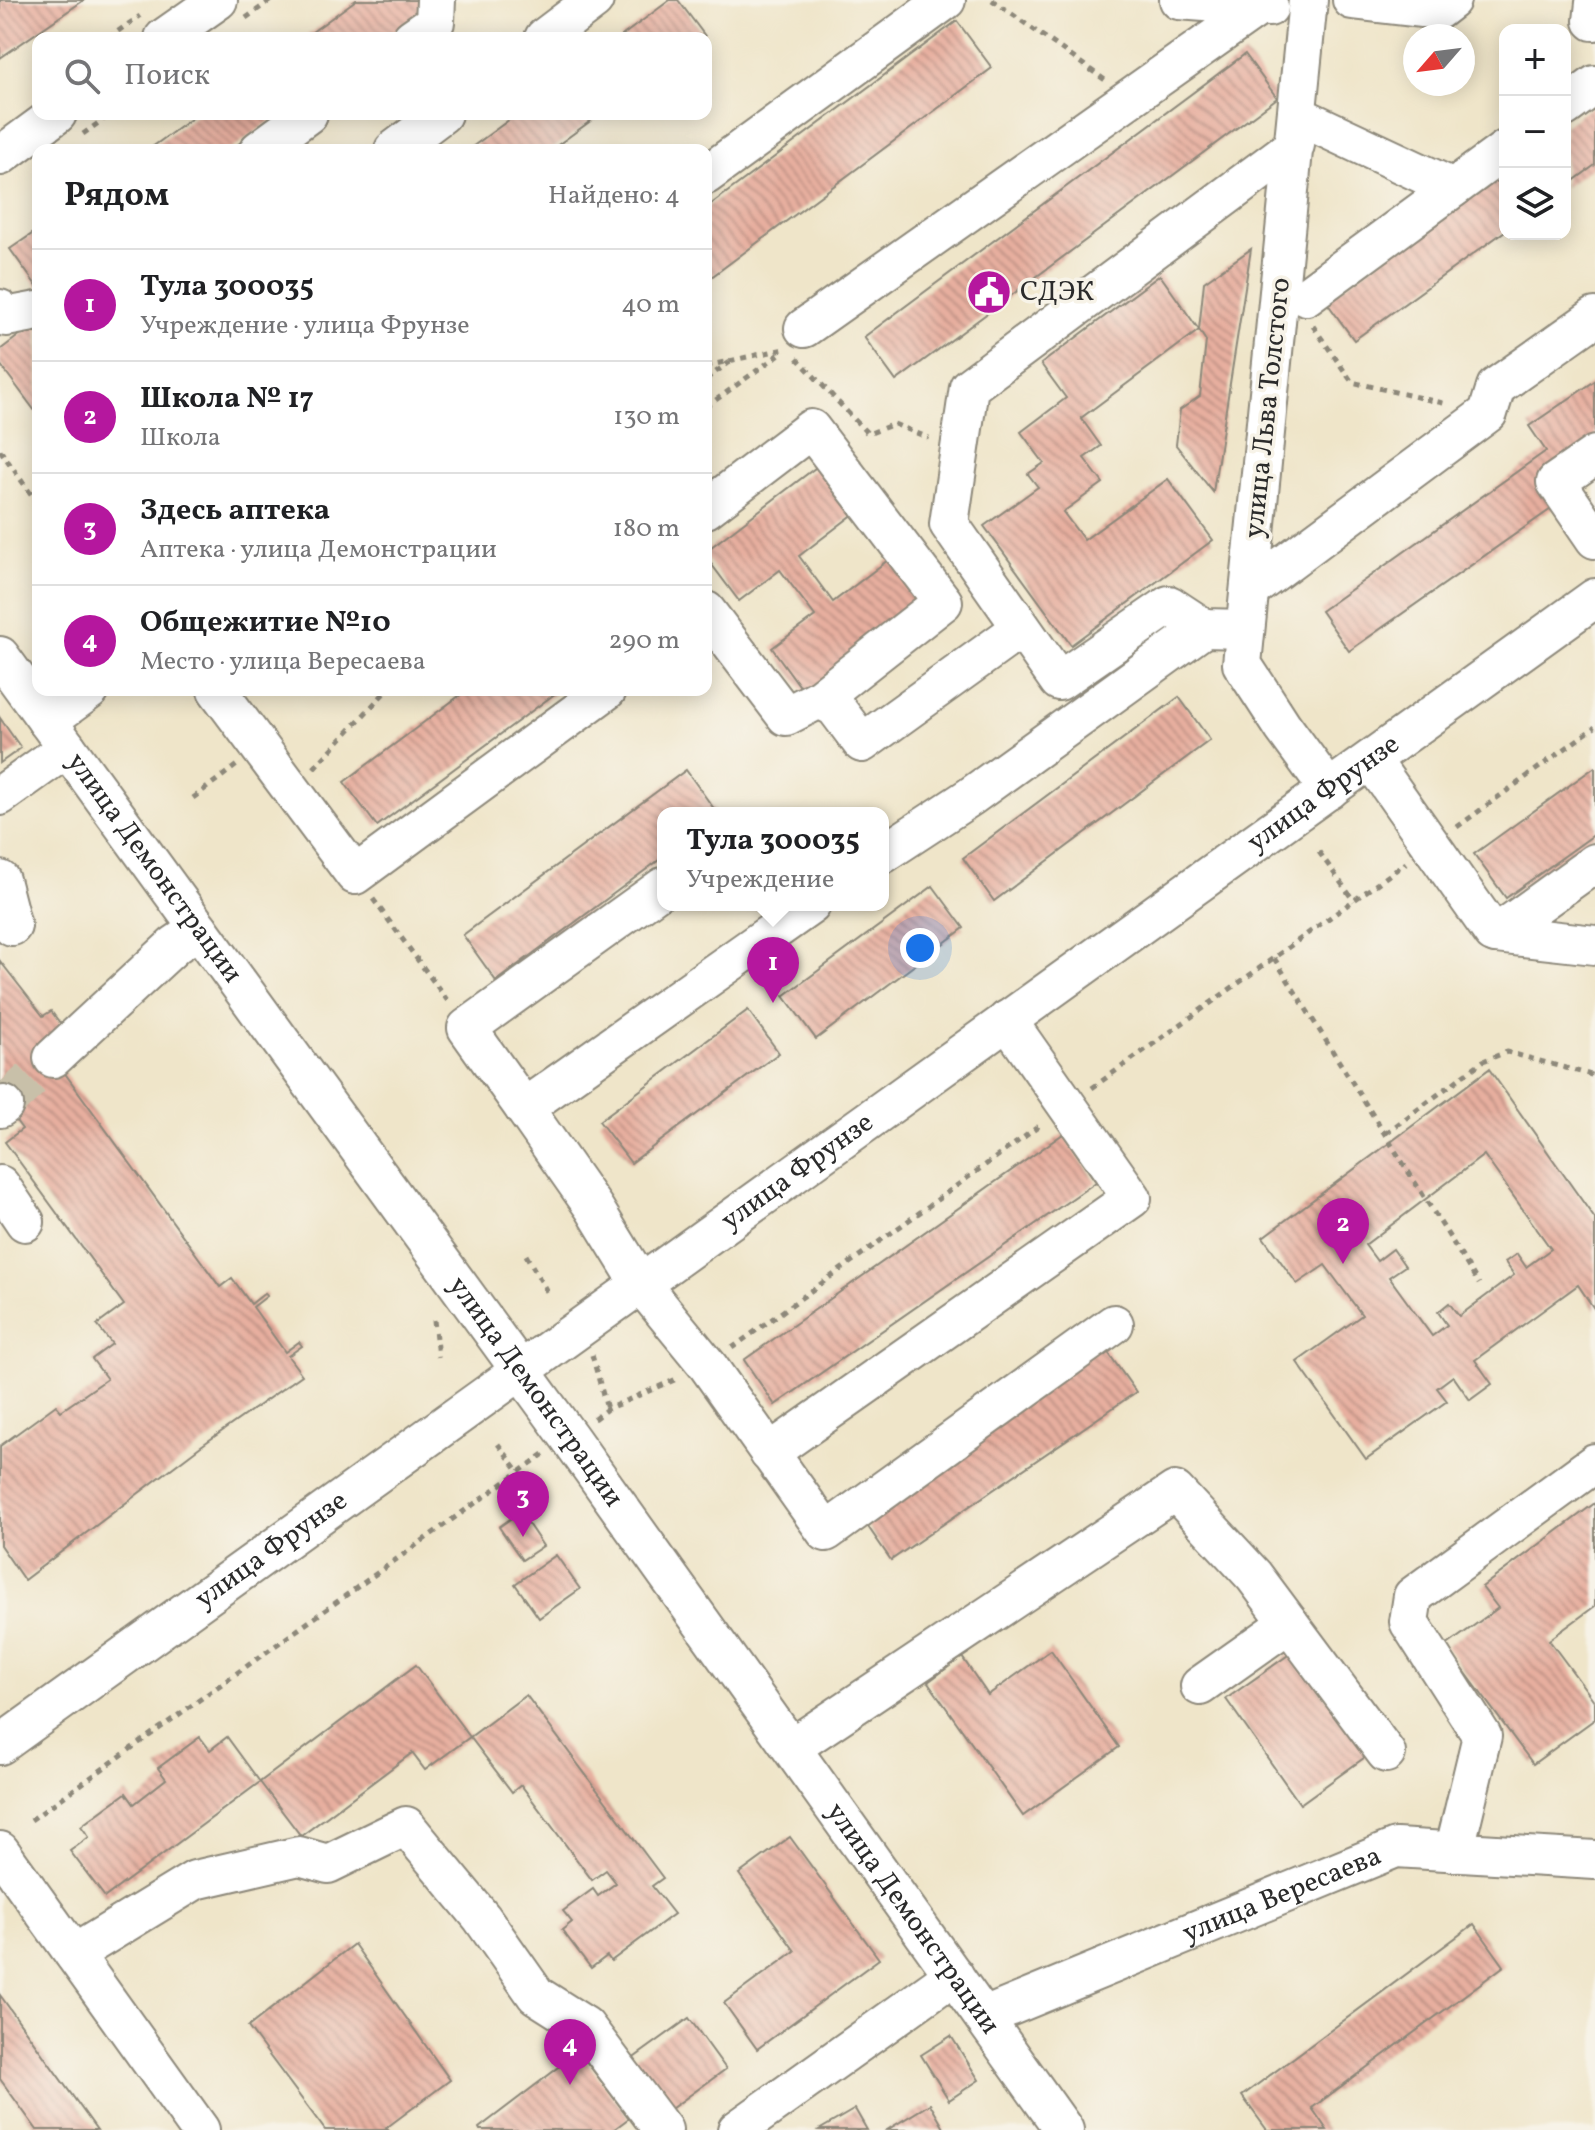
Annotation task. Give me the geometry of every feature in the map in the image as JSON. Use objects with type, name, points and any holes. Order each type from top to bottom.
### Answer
[{"type":"street","points":[[158,23],[218,0]]},
{"type":"street","points":[[421,32],[435,22],[436,0]]},
{"type":"street","points":[[552,32],[594,0]]},
{"type":"street","points":[[712,171],[946,0]]},
{"type":"street","points":[[1179,0],[1260,6],[1308,5]]},
{"type":"street","points":[[1352,0],[1438,10],[1451,0]]},
{"type":"street","points":[[1595,3],[1595,21]]},
{"type":"street","name":"улица Льва Толстого","points":[[1308,5],[1242,664],[1329,790]]},
{"type":"street","points":[[796,338],[1260,6]]},
{"type":"street","points":[[1571,103],[1595,85]]},
{"type":"street","points":[[5,141],[45,120]]},
{"type":"street","points":[[267,144],[300,120]]},
{"type":"street","points":[[402,144],[434,120]]},
{"type":"street","points":[[1245,629],[1204,628],[1169,605],[1059,681],[949,524],[969,387],[1296,130],[1453,188]]},
{"type":"street","points":[[1306,306],[1499,154]]},
{"type":"street","points":[[1250,590],[1488,413],[1496,387],[1595,317]]},
{"type":"street","points":[[712,504],[811,429],[943,602],[819,699],[786,716],[712,621]]},
{"type":"street","points":[[1595,455],[1556,482],[1595,539]]},
{"type":"street","name":"улица Фрунзе","points":[[0,1745],[1595,598]]},
{"type":"street","points":[[889,850],[970,797],[1204,628]]},
{"type":"street","points":[[819,699],[835,707],[862,743],[1020,629]]},
{"type":"street","name":"улица Демонстрации","points":[[0,656],[520,1370],[1064,2130]]},
{"type":"street","points":[[0,796],[57,735],[86,696]]},
{"type":"street","points":[[222,696],[355,875],[599,696]]},
{"type":"street","points":[[1371,760],[1496,934],[1595,945]]},
{"type":"street","points":[[1496,934],[1595,863]]},
{"type":"street","points":[[0,880],[12,926]]},
{"type":"street","points":[[657,891],[467,1028],[594,1208],[640,1283],[708,1366],[826,1532],[1114,1324]]},
{"type":"street","points":[[524,1108],[803,911]]},
{"type":"street","points":[[53,1058],[175,945],[199,929]]},
{"type":"street","points":[[769,1453],[1132,1198],[1007,1020]]},
{"type":"street","points":[[0,1185],[25,1222]]},
{"type":"street","points":[[1454,1852],[1482,1736],[1409,1622],[1413,1596],[1595,1463]]},
{"type":"street","points":[[792,1747],[1175,1491],[1254,1576],[1386,1753]]},
{"type":"street","points":[[1200,1686],[1289,1623]]},
{"type":"street","points":[[74,1954],[195,1880],[299,1856],[328,1864],[406,1826],[482,1918],[536,1995],[585,2026],[663,2130]]},
{"type":"street","name":"улица Вересаева","points":[[984,2017],[1396,1848],[1595,1860]]},
{"type":"street","points":[[0,1851],[74,1954],[182,2124]]},
{"type":"street","points":[[737,2130],[954,1975]]},
{"type":"path","points":[[992,0],[1100,74],[1124,102]]},
{"type":"path","points":[[128,32],[158,23]]},
{"type":"path","points":[[1306,306],[1352,382],[1488,413]]},
{"type":"path","points":[[712,365],[735,360],[796,338]]},
{"type":"path","points":[[712,375],[735,360]]},
{"type":"path","points":[[0,450],[32,495]]},
{"type":"path","points":[[293,791],[381,696]]},
{"type":"path","points":[[587,1424],[607,1409],[708,1366],[1595,727]]},
{"type":"path","points":[[193,798],[260,747]]},
{"type":"path","points":[[1319,852],[1354,901]]},
{"type":"path","points":[[355,875],[467,1028]]},
{"type":"path","points":[[1274,958],[1479,1284]]},
{"type":"path","points":[[1386,1133],[1483,1061],[1507,1052],[1595,1076]]},
{"type":"path","points":[[526,1255],[549,1295]]},
{"type":"path","points":[[434,1320],[438,1357]]},
{"type":"path","points":[[592,1354],[607,1409]]},
{"type":"path","points":[[498,1444],[518,1470]]},
{"type":"path","points":[[31,1820],[554,1447]]},
{"type":"building","points":[[0,0],[84,0],[38,32],[32,32],[32,36],[0,58]]},
{"type":"building","points":[[356,0],[419,0],[425,9],[393,32],[312,32]]},
{"type":"building","points":[[670,0],[678,0],[702,32],[627,32]]},
{"type":"building","points":[[957,21],[992,68],[712,277],[712,204]]},
{"type":"building","points":[[1245,54],[1277,98],[896,381],[864,337]]},
{"type":"building","points":[[1595,104],[1595,165],[1571,183],[1571,168],[1571,122]]},
{"type":"building","points":[[190,120],[272,120],[238,144],[156,144]]},
{"type":"building","points":[[509,120],[592,120],[559,144],[476,144]]},
{"type":"building","points":[[1499,173],[1499,235],[1354,340],[1325,300]]},
{"type":"building","points":[[32,234],[32,280],[10,249]]},
{"type":"building","points":[[1251,249],[1213,492],[1176,445],[1180,410],[1200,396],[1206,341],[1199,330],[1204,282]]},
{"type":"building","points":[[1160,275],[1199,330],[1081,418],[1101,446],[1084,458],[1103,483],[1063,512],[1084,540],[1168,479],[1213,540],[1071,645],[984,526],[1038,487],[1028,474],[1044,463],[1021,432],[1066,398],[1041,364]]},
{"type":"building","points":[[32,326],[32,407],[0,364],[0,350]]},
{"type":"building","points":[[1595,381],[1595,443],[1561,502],[1349,651],[1321,611],[1546,451],[1529,426]]},
{"type":"building","points":[[823,462],[859,510],[799,556],[833,602],[892,557],[928,605],[807,696],[772,648],[815,616],[780,570],[739,601],[712,565],[712,546]]},
{"type":"building","points":[[459,696],[552,696],[377,826],[344,782]]},
{"type":"building","points":[[1179,697],[1210,740],[994,901],[963,858]]},
{"type":"building","points":[[0,718],[21,748],[0,763]]},
{"type":"building","points":[[1595,767],[1595,834],[1506,898],[1474,854]]},
{"type":"building","points":[[686,770],[713,807],[657,807],[657,861],[496,981],[463,935]]},
{"type":"building","points":[[933,886],[964,928],[816,1039],[784,996]]},
{"type":"building","points":[[0,961],[43,1016],[51,1011],[69,1035],[48,1050],[220,1287],[232,1278],[251,1304],[265,1293],[267,1296],[253,1307],[285,1352],[299,1342],[302,1346],[288,1356],[302,1375],[201,1446],[24,1580],[0,1545],[0,1446],[56,1405],[61,1411],[107,1379],[92,1359],[112,1344],[97,1325],[124,1305],[5,1142],[22,1129],[0,1099]]},
{"type":"building","points":[[748,1010],[779,1053],[631,1163],[599,1121]]},
{"type":"building","points":[[1489,1069],[1595,1219],[1595,1310],[1578,1285],[1475,1360],[1492,1384],[1470,1400],[1453,1376],[1437,1388],[1447,1401],[1366,1459],[1297,1362],[1362,1315],[1325,1265],[1297,1284],[1263,1237]],"holes":[[[1484,1155],[1551,1249],[1526,1267],[1517,1254],[1505,1262],[1514,1275],[1459,1316],[1449,1303],[1438,1312],[1447,1325],[1432,1336],[1389,1277],[1405,1266],[1393,1249],[1377,1261],[1365,1245]]]},
{"type":"building","points":[[1063,1134],[1096,1182],[775,1405],[744,1360]]},
{"type":"building","points":[[1102,1344],[1136,1392],[891,1560],[862,1518]]},
{"type":"building","points":[[1595,1503],[1595,1606],[1549,1640],[1595,1702],[1595,1719],[1533,1764],[1446,1646],[1498,1608],[1482,1587]]},
{"type":"building","points":[[520,1512],[543,1546],[522,1560],[499,1527]]},
{"type":"building","points":[[556,1555],[580,1589],[539,1618],[515,1584]]},
{"type":"building","points":[[1051,1650],[1119,1747],[1023,1816],[928,1682],[962,1657],[988,1695]]},
{"type":"building","points":[[1294,1651],[1368,1755],[1300,1804],[1226,1699]]},
{"type":"building","points":[[416,1665],[470,1737],[425,1770],[412,1753],[301,1836],[260,1782]]},
{"type":"building","points":[[526,1695],[663,1878],[652,1886],[674,1914],[611,1961],[607,1956],[591,1968],[562,1930],[572,1922],[563,1911],[593,1889],[598,1896],[616,1883],[606,1870],[592,1880],[521,1785],[512,1792],[470,1737]]},
{"type":"building","points":[[200,1737],[210,1750],[227,1737],[260,1782],[105,1897],[70,1851],[89,1837],[81,1826],[126,1793],[134,1804],[166,1779],[158,1768]]},
{"type":"building","points":[[790,1837],[879,1959],[757,2049],[724,2003],[795,1951],[739,1874]]},
{"type":"building","points":[[1474,1924],[1504,1966],[1312,2108],[1327,2130],[1267,2130],[1242,2096]]},
{"type":"building","points":[[354,1944],[450,2080],[386,2128],[388,2130],[325,2130],[248,2027]]},
{"type":"building","points":[[0,1995],[97,2130],[37,2130],[0,2079]]},
{"type":"building","points":[[689,2018],[726,2069],[661,2116],[624,2065]]},
{"type":"building","points":[[951,2036],[979,2080],[949,2100],[921,2055]]},
{"type":"building","points":[[579,2052],[629,2118],[613,2130],[480,2130],[479,2128]]},
{"type":"building","points":[[930,2104],[945,2130],[887,2130]]},
{"type":"building","points":[[855,2109],[867,2130],[819,2130]]},
{"type":"tunnel","points":[[4,1105],[53,1058]]},
{"type":"place","name":"СДЭК","points":[[989,292]]},
{"type":"place","name":"Тула 300035","points":[[773,1003]]},
{"type":"place","name":"Школа № 17","points":[[1343,1264]]},
{"type":"place","name":"Здесь аптека","points":[[523,1537]]},
{"type":"place","name":"Общежитие №10","points":[[570,2085]]}]
